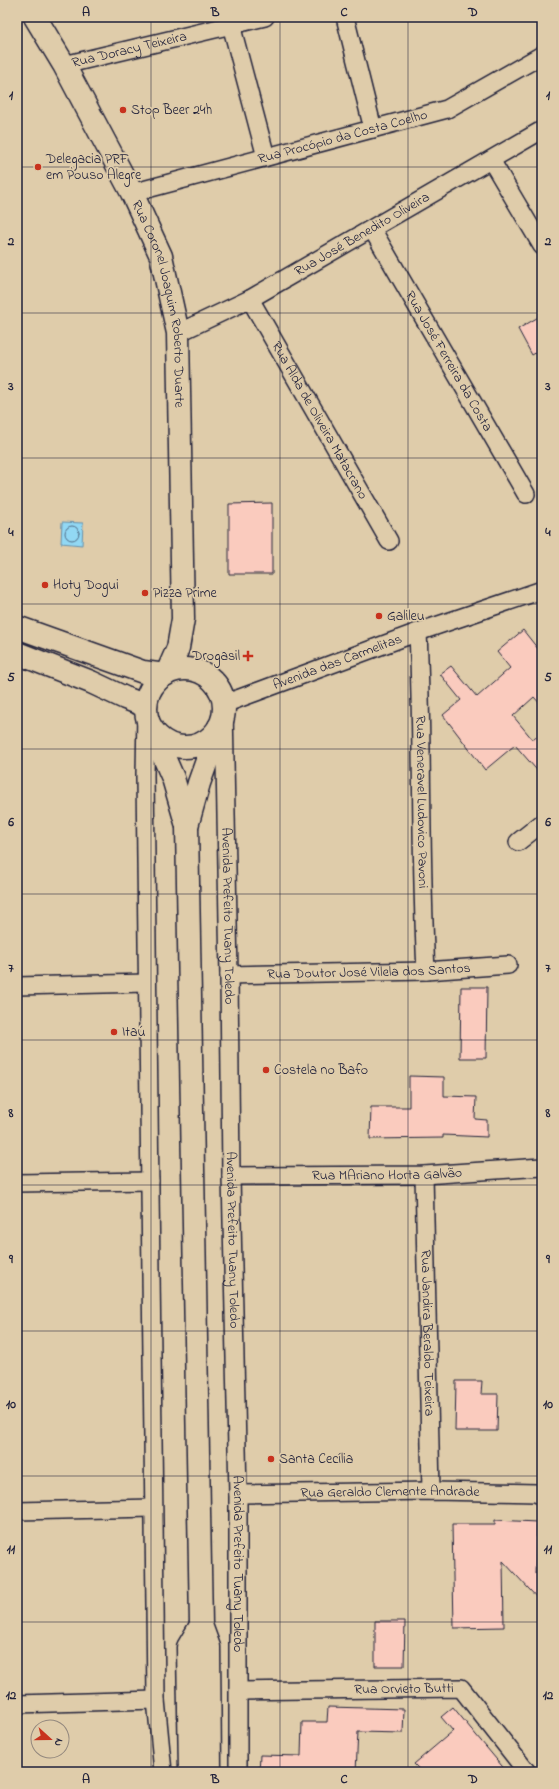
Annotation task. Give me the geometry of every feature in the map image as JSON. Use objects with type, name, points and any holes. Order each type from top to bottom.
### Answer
[{"type":"main road","name":"Rua Coronel Joaquim Roberto Duarte","points":[[35,17],[64,65],[132,193],[161,256],[178,333],[183,619],[178,648],[166,674]]},
{"type":"main road","name":"Rua Coronel Joaquim Roberto Duarte","points":[[183,619],[192,650],[203,673]]},
{"type":"main road","points":[[17,626],[143,672],[166,674],[185,669],[203,673],[217,686],[222,713],[205,742],[185,748],[165,742],[157,735],[148,715],[125,698],[90,682],[17,653]]},
{"type":"main road","points":[[148,715],[152,688],[166,674]]},
{"type":"main road","name":"Avenida Prefeito Tuany Toledo","points":[[187,826],[199,783],[222,713]]},
{"type":"main road","name":"Avenida Prefeito Tuany Toledo","points":[[148,715],[173,778],[187,826],[201,1625],[209,1647],[210,1772]]},
{"type":"main road","points":[[190,1772],[188,1647],[201,1625]]},
{"type":"street","name":"Rua Doracy Teixeira","points":[[64,65],[230,21],[265,17]]},
{"type":"street","points":[[345,17],[373,129]]},
{"type":"street","points":[[230,21],[266,157]]},
{"type":"street","name":"Rua Procópio da Costa Coelho","points":[[132,193],[447,109],[542,55]]},
{"type":"street","name":"Rua José Benedito Oliveira","points":[[178,333],[250,300],[542,130]]},
{"type":"street","points":[[491,160],[542,246]]},
{"type":"street","name":"Rua José Ferreira da Costa","points":[[372,229],[526,494]]},
{"type":"street","name":"Rua Alda de Oliveira Matacrano","points":[[250,300],[389,541]]},
{"type":"street","name":"Avenida das Carmelitas","points":[[222,713],[418,632],[542,590]]},
{"type":"street","name":"Rua Veneravel Ludovico Pavoni","points":[[418,632],[422,721],[422,898],[426,971]]},
{"type":"street","name":"Avenida Prefeito Tuany Toledo","points":[[222,713],[229,975],[231,1176],[238,1494],[238,1772]]},
{"type":"street","points":[[148,715],[145,776],[156,1700],[163,1772]]},
{"type":"street","points":[[518,842],[542,823]]},
{"type":"street","name":"Rua Doutor José Vilela dos Santos","points":[[229,975],[426,971],[508,965]]},
{"type":"street","points":[[17,986],[148,983]]},
{"type":"street","name":"Rua MAriano Horta Galvão","points":[[231,1176],[424,1175],[542,1167]]},
{"type":"street","name":"Rua Jandira Beraldo Teixeira","points":[[424,1175],[431,1491]]},
{"type":"street","points":[[17,1183],[150,1181]]},
{"type":"street","name":"Rua Geraldo Clemente Andrade","points":[[238,1494],[431,1491],[536,1493],[542,1496]]},
{"type":"street","points":[[17,1511],[154,1508]]},
{"type":"street","name":"Rua Orvieto Butti","points":[[239,1691],[461,1688],[527,1772]]},
{"type":"street","points":[[17,1704],[156,1700]]},
{"type":"water","points":[[62,522],[83,523],[82,545],[61,543]]},
{"type":"building","points":[[542,315],[542,349],[532,355],[518,329]]},
{"type":"building","points":[[272,503],[272,574],[229,574],[229,504]]},
{"type":"building","points":[[523,630],[542,654],[542,706],[534,697],[513,716],[533,740],[542,732],[542,776],[515,745],[485,770],[443,715],[461,700],[440,674],[451,666],[477,697],[510,668],[497,652]]},
{"type":"building","points":[[461,987],[487,987],[486,1058],[460,1058]]},
{"type":"building","points":[[409,1076],[444,1077],[444,1096],[476,1097],[475,1119],[487,1120],[487,1137],[443,1135],[443,1138],[370,1139],[371,1107],[409,1107]]},
{"type":"building","points":[[456,1381],[482,1381],[481,1394],[498,1394],[497,1431],[455,1431]]},
{"type":"building","points":[[495,1520],[537,1522],[535,1574],[542,1567],[542,1603],[503,1561],[504,1627],[454,1628],[452,1524],[495,1524]]},
{"type":"building","points":[[375,1621],[405,1621],[404,1666],[375,1666]]},
{"type":"building","points":[[328,1707],[404,1709],[403,1733],[358,1732],[356,1772],[259,1772],[260,1755],[301,1756],[302,1722],[327,1722]]},
{"type":"building","points":[[453,1707],[507,1772],[422,1772],[414,1764],[453,1731],[441,1717]]},
{"type":"place","name":"Stop Beer 24h","points":[[123,110]]},
{"type":"place","name":"Delegacia PRF em Pouso Alegre","points":[[38,167]]},
{"type":"place","name":"Hoty Dogui","points":[[45,585]]},
{"type":"place","name":"Pizza Prime","points":[[145,593]]},
{"type":"place","name":"Galileu","points":[[379,616]]},
{"type":"place","name":"Drogasil","points":[[248,656]]},
{"type":"place","name":"Itaú","points":[[114,1032]]},
{"type":"place","name":"Costela no Bafo","points":[[266,1070]]},
{"type":"place","name":"Santa Cecília","points":[[271,1459]]}]
